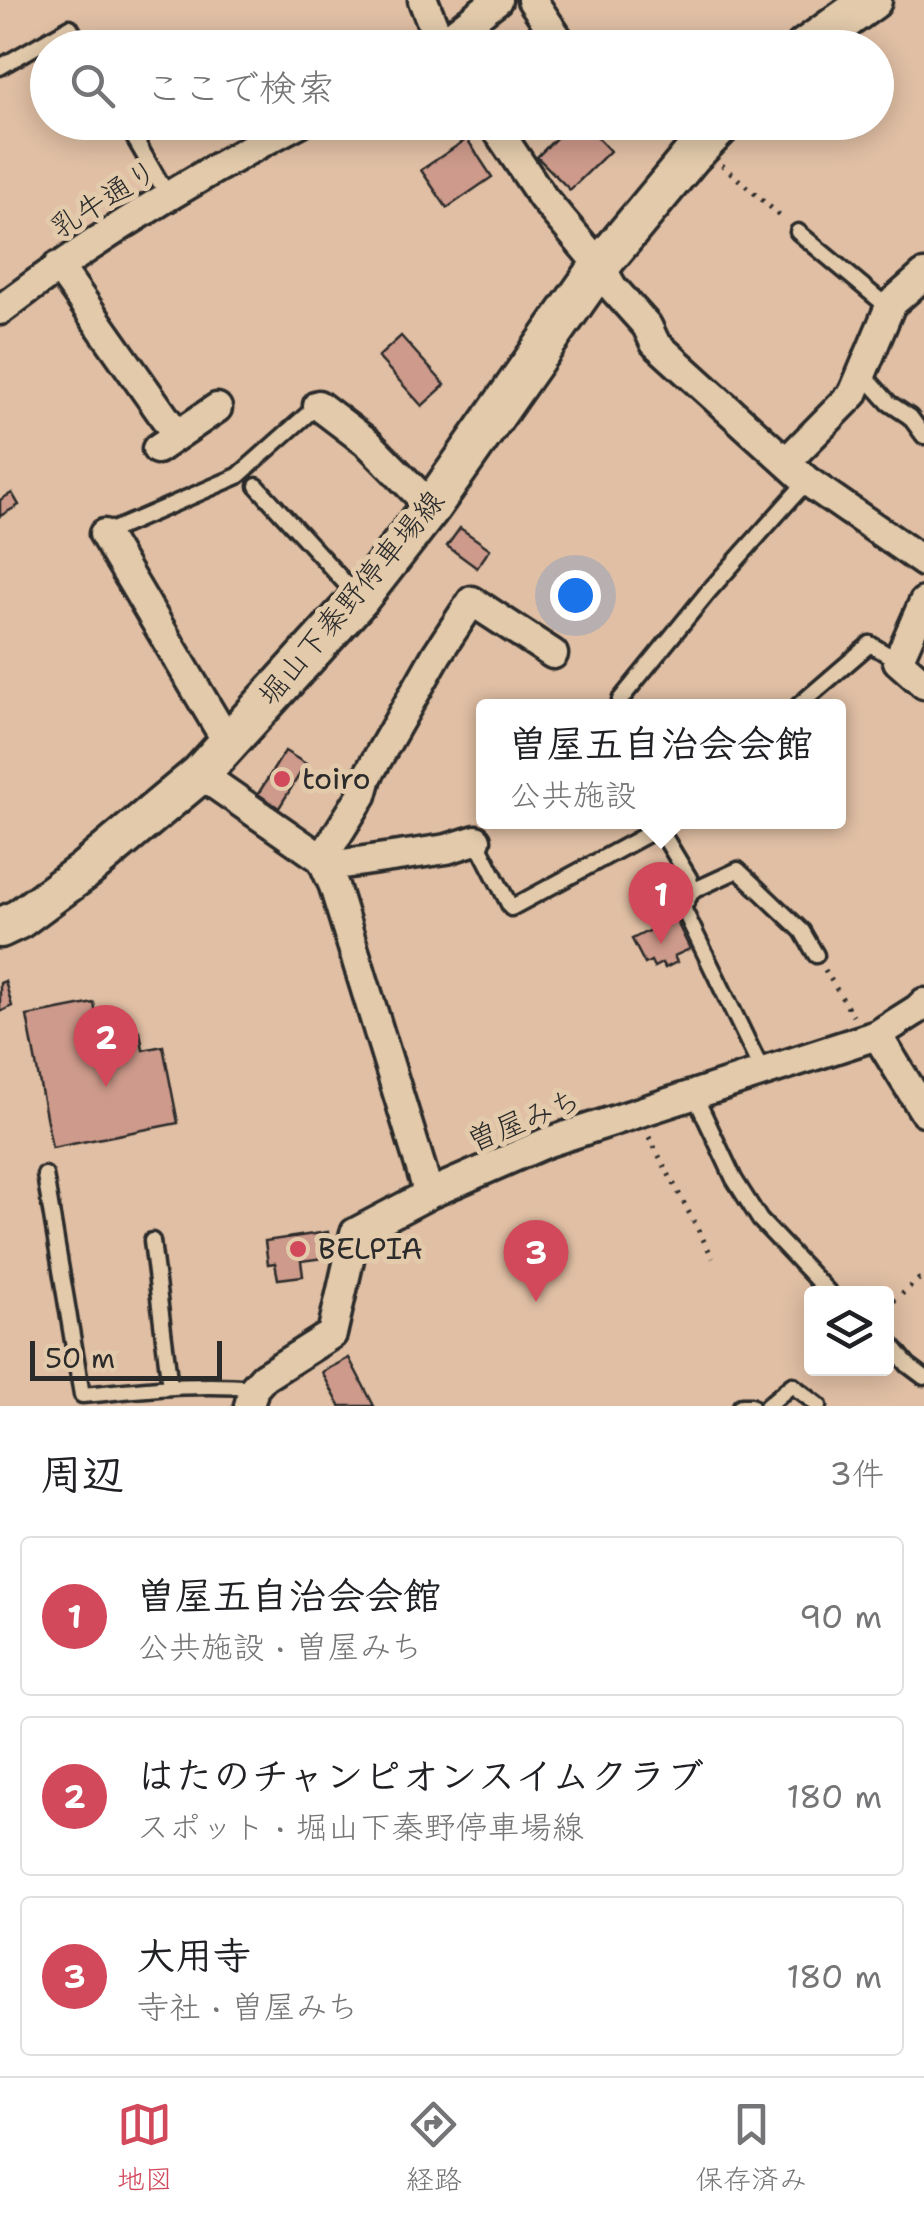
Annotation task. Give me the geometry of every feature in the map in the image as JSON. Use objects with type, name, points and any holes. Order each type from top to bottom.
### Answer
[{"type":"main road","points":[[830,30],[872,0]]},
{"type":"main road","name":"堀山下秦野停車場線","points":[[0,928],[84,871],[200,774],[228,744],[359,598],[431,507],[600,266],[692,155],[719,140]]},
{"type":"street","points":[[423,0],[433,30]]},
{"type":"street","points":[[459,30],[496,0]]},
{"type":"street","points":[[532,0],[552,30]]},
{"type":"street","name":"乳牛通り","points":[[0,310],[58,266],[168,196],[268,140]]},
{"type":"street","points":[[504,140],[543,198],[647,326],[655,343],[796,472],[924,562]]},
{"type":"street","points":[[58,266],[167,442],[217,408]]},
{"type":"street","points":[[796,472],[853,394],[889,308],[924,274]]},
{"type":"street","points":[[318,406],[368,443],[431,507]]},
{"type":"street","points":[[104,534],[228,744]]},
{"type":"street","points":[[322,859],[362,795],[367,777],[428,669],[472,601],[552,654]]},
{"type":"street","points":[[924,602],[898,660],[924,684]]},
{"type":"street","points":[[200,774],[322,859],[343,864],[447,849],[476,840]]},
{"type":"street","points":[[322,859],[428,1194]]},
{"type":"street","name":"曽屋みち","points":[[252,1397],[264,1377],[332,1334],[356,1233],[428,1194],[548,1142],[871,1037],[924,1003]]},
{"type":"street","points":[[871,1037],[924,1111]]},
{"type":"lane","points":[[0,67],[30,50]]},
{"type":"lane","points":[[136,140],[168,196]]},
{"type":"lane","points":[[798,232],[889,308]]},
{"type":"lane","points":[[862,372],[889,403],[910,417],[924,436]]},
{"type":"lane","points":[[104,534],[238,476],[318,406]]},
{"type":"lane","points":[[621,699],[708,592],[796,472]]},
{"type":"lane","points":[[257,486],[359,598]]},
{"type":"lane","points":[[806,699],[870,644],[898,660]]},
{"type":"lane","points":[[476,840],[510,908],[656,829]]},
{"type":"lane","points":[[665,829],[692,891]]},
{"type":"lane","points":[[762,1071],[683,908],[692,891],[738,870],[802,930],[816,954]]},
{"type":"lane","points":[[695,1096],[734,1179],[760,1220],[822,1286]]},
{"type":"lane","points":[[45,1175],[82,1396],[229,1385],[252,1397]]},
{"type":"lane","points":[[152,1240],[170,1387]]},
{"type":"lane","points":[[894,1348],[924,1377]]},
{"type":"lane","points":[[767,1406],[792,1386],[818,1406]]},
{"type":"lane","points":[[741,1406],[751,1406]]},
{"type":"path","points":[[719,140],[798,232]]},
{"type":"path","points":[[816,954],[871,1037]]},
{"type":"path","points":[[636,1112],[713,1258]]},
{"type":"path","points":[[894,1301],[924,1279]]},
{"type":"building","points":[[468,140],[492,177],[447,208],[421,170]]},
{"type":"building","points":[[554,140],[599,140],[610,151],[570,190],[537,157]]},
{"type":"building","points":[[401,336],[445,385],[422,406],[378,357]]},
{"type":"building","points":[[12,493],[19,505],[0,516],[0,500]]},
{"type":"building","points":[[460,528],[490,549],[477,568],[447,546]]},
{"type":"building","name":"toiro","points":[[285,751],[306,764],[279,808],[258,794]]},
{"type":"building","points":[[675,918],[690,949],[674,956],[677,962],[665,968],[662,963],[654,967],[651,961],[645,964],[632,939]]},
{"type":"building","points":[[5,981],[12,1006],[0,1012],[0,983]]},
{"type":"building","points":[[94,1003],[99,1029],[118,1025],[140,1031],[143,1050],[163,1046],[178,1123],[52,1148],[27,1016]]},
{"type":"building","name":"BELPIA","points":[[328,1232],[331,1257],[301,1261],[303,1276],[278,1279],[275,1263],[268,1264],[265,1241]]},
{"type":"building","points":[[349,1358],[374,1406],[340,1406],[322,1372]]},
{"type":"place","name":"toiro","points":[[282,779]]},
{"type":"place","name":"曽屋五自治会会館","points":[[661,944]]},
{"type":"place","name":"はたのチャンピオンスイムクラブ","points":[[106,1087]]},
{"type":"place","name":"BELPIA","points":[[298,1249]]},
{"type":"place","name":"大用寺","points":[[536,1302]]}]
